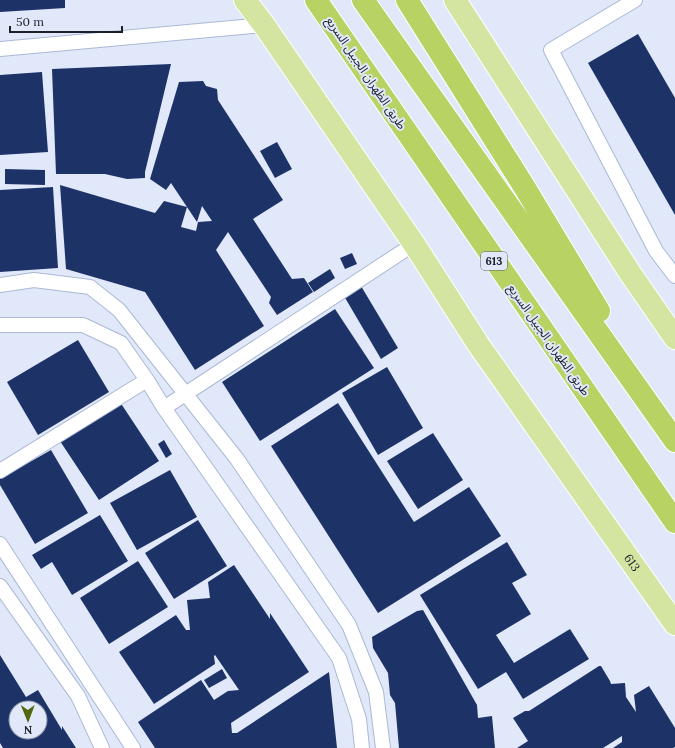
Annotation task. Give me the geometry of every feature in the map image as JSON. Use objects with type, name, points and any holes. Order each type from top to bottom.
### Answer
[{"type":"highway","name":"طريق الظهران الجبيل السريع","points":[[316,0],[675,522]]},
{"type":"highway","points":[[363,0],[675,441]]},
{"type":"highway","points":[[407,0],[525,188],[675,437]]},
{"type":"main road","name":"613","points":[[245,0],[264,25],[414,244],[478,344],[675,624]]},
{"type":"main road","points":[[455,0],[626,266],[675,338]]},
{"type":"street","points":[[635,0],[551,50],[656,251],[675,276]]},
{"type":"street","points":[[0,49],[264,25]]},
{"type":"street","points":[[164,408],[414,244]]},
{"type":"street","points":[[0,285],[34,280],[90,287],[119,310],[237,458],[349,625],[376,692],[383,748]]},
{"type":"street","points":[[0,325],[83,325],[121,343],[147,380],[164,408],[339,658],[359,719],[362,748]]},
{"type":"street","points":[[0,470],[147,380]]},
{"type":"street","points":[[0,544],[133,748]]},
{"type":"street","points":[[0,586],[78,696],[102,748]]},
{"type":"street","points":[[339,658],[359,649]]},
{"type":"building","points":[[0,0],[65,0],[65,8],[0,12]]},
{"type":"building","points":[[638,34],[675,98],[675,215],[588,63]]},
{"type":"building","points":[[171,64],[145,172],[145,178],[127,179],[105,174],[56,174],[52,69]]},
{"type":"building","points":[[42,72],[48,152],[0,155],[0,75]]},
{"type":"building","points":[[203,81],[206,86],[217,89],[218,100],[283,200],[253,219],[292,279],[304,278],[313,292],[277,315],[269,303],[271,297],[228,232],[216,250],[264,326],[195,370],[145,292],[66,269],[60,185],[155,213],[164,201],[187,207],[171,183],[166,190],[150,179],[179,82]],"holes":[[[202,206],[212,221],[198,222],[196,231],[181,227],[187,207],[197,222]]]},
{"type":"building","points":[[277,142],[292,169],[275,178],[260,151]]},
{"type":"building","points":[[5,169],[45,170],[45,185],[5,184]]},
{"type":"building","points":[[53,187],[58,268],[0,272],[0,190]]},
{"type":"building","points":[[352,253],[357,264],[345,269],[340,258]]},
{"type":"building","points":[[330,269],[335,278],[314,292],[308,283]]},
{"type":"building","points":[[361,286],[398,348],[381,359],[344,296]]},
{"type":"building","points":[[335,309],[374,368],[260,441],[222,382]]},
{"type":"building","points":[[78,340],[109,392],[38,435],[7,382]]},
{"type":"building","points":[[387,367],[423,428],[378,455],[342,393]]},
{"type":"building","points":[[118,399],[159,461],[99,500],[58,438]]},
{"type":"building","points":[[338,403],[414,522],[469,487],[501,536],[378,613],[271,446]]},
{"type":"building","points":[[433,433],[463,480],[418,509],[387,461]]},
{"type":"building","points":[[164,440],[172,454],[166,458],[158,444]]},
{"type":"building","points":[[51,450],[88,513],[35,544],[0,485],[0,479]]},
{"type":"building","points":[[170,470],[197,517],[137,550],[110,503]]},
{"type":"building","points":[[100,515],[128,561],[72,595],[52,562],[41,569],[32,555]]},
{"type":"building","points":[[198,520],[227,566],[174,599],[145,553]]},
{"type":"building","points":[[507,542],[527,575],[512,583],[531,614],[496,635],[514,663],[570,629],[589,659],[523,699],[506,672],[478,689],[420,595]]},
{"type":"building","points":[[138,561],[168,607],[109,644],[80,598]]},
{"type":"building","points":[[234,565],[270,619],[270,613],[309,672],[231,723],[232,733],[237,733],[329,672],[337,748],[155,748],[138,722],[201,680],[214,700],[228,691],[239,690],[215,655],[215,664],[154,704],[119,652],[176,615],[186,630],[190,630],[187,600],[210,598],[208,582]]},
{"type":"building","points":[[423,610],[477,705],[478,718],[492,716],[495,748],[399,748],[395,703],[390,695],[388,673],[373,648],[372,637],[417,611]]},
{"type":"building","points":[[0,655],[26,697],[38,690],[44,700],[8,700],[8,740],[48,740],[48,707],[62,730],[62,726],[76,748],[3,748],[0,743]]},
{"type":"building","points":[[601,666],[611,684],[625,683],[626,697],[636,712],[634,695],[649,686],[675,728],[675,747],[613,748],[622,742],[622,736],[603,748],[517,748],[528,741],[513,718],[525,711],[529,711]]},
{"type":"building","points":[[222,669],[227,678],[209,688],[204,680]]}]
